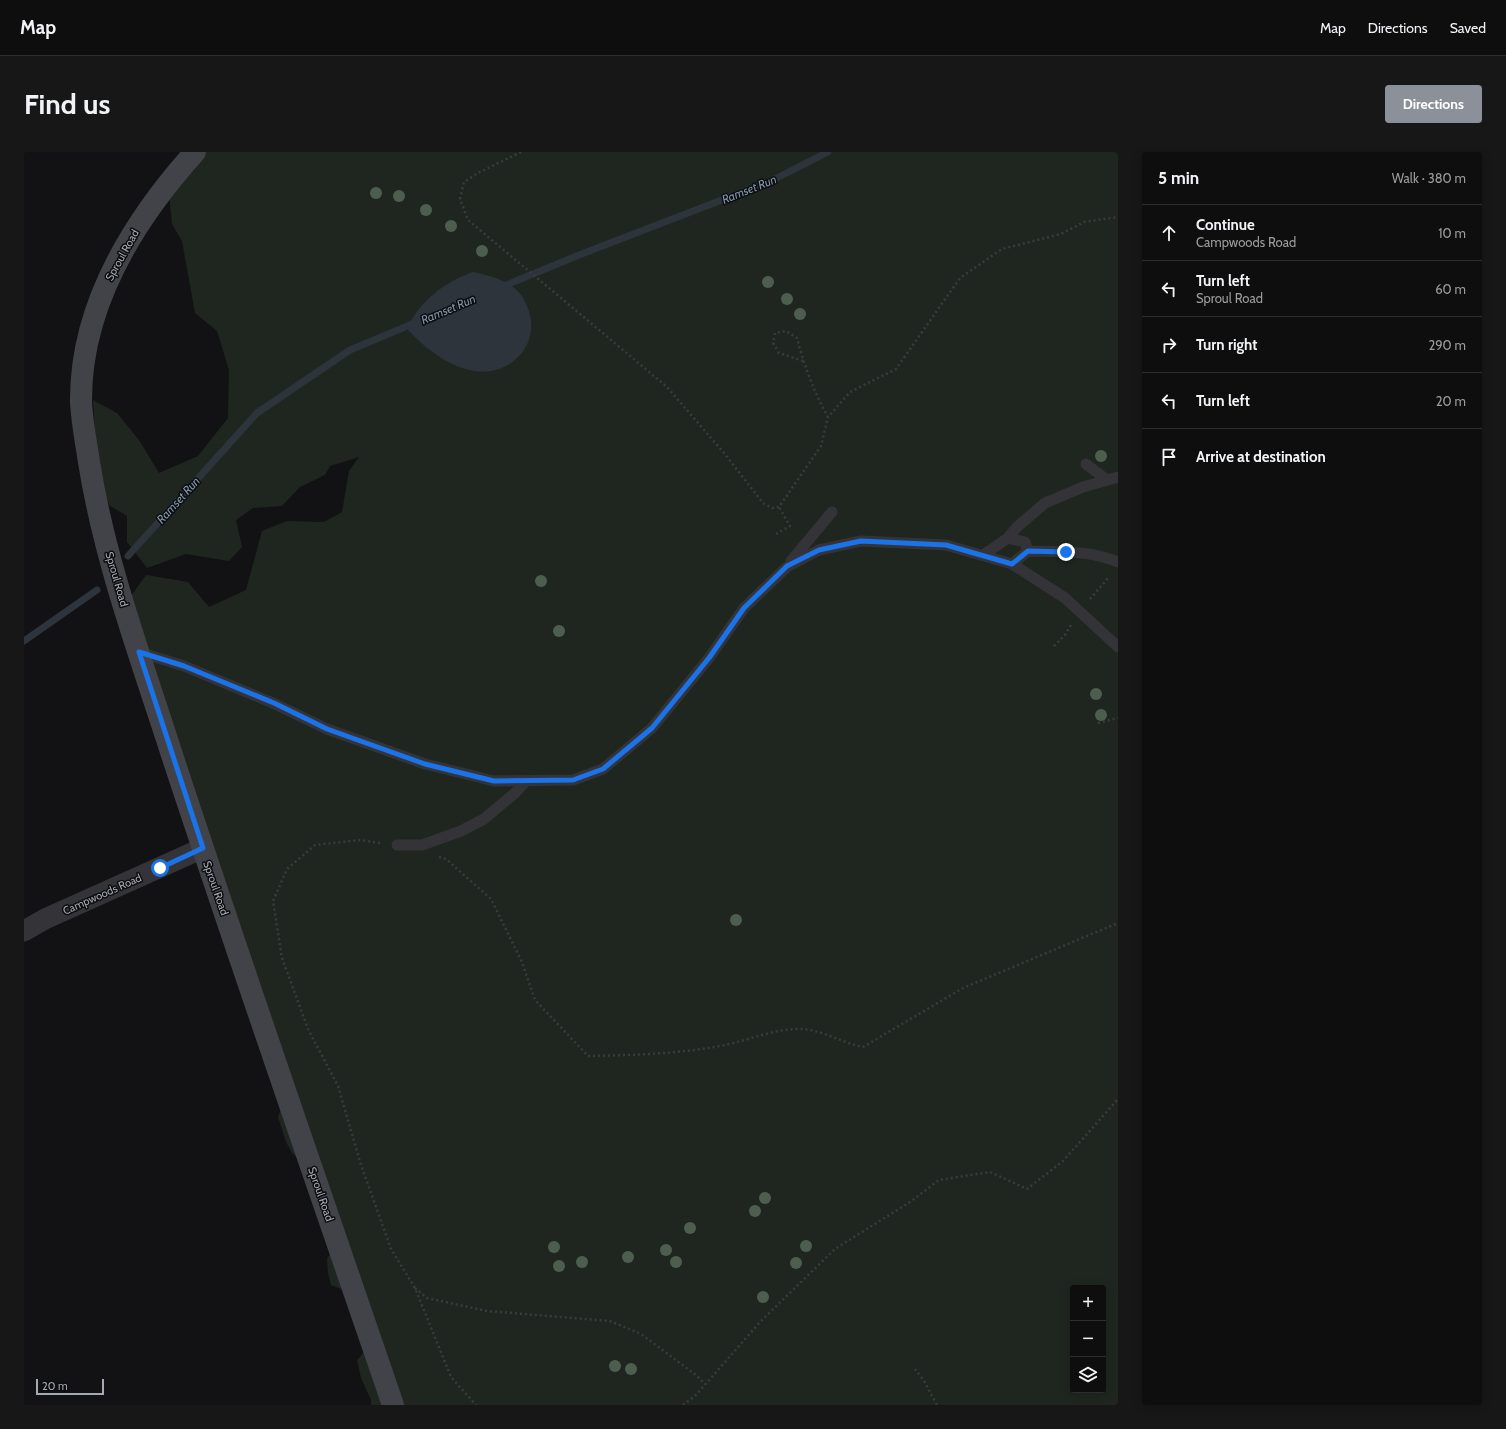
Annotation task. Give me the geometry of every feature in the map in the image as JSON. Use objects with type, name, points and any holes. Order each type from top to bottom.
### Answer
[{"type":"main road","name":"Sproul Road","points":[[195,152],[146,213],[130,238],[109,274],[96,311],[85,357],[81,402],[96,502],[139,652],[203,848],[393,1405]]},
{"type":"street","name":"Campwoods Road","points":[[24,931],[45,919],[203,848]]},
{"type":"lane","points":[[1086,464],[1107,480]]},
{"type":"lane","points":[[983,555],[1008,538],[1017,527],[1045,503],[1083,487],[1118,477]]},
{"type":"lane","points":[[139,652],[184,666],[274,703],[327,729],[425,764],[494,781],[573,780],[603,769],[652,728],[709,658],[744,608],[787,566],[832,512]]},
{"type":"lane","points":[[1008,538],[1025,542],[1028,551]]},
{"type":"lane","points":[[787,566],[819,550],[861,541],[946,545],[1012,564],[1065,598],[1118,647]]},
{"type":"lane","points":[[1012,564],[1028,551],[1081,553],[1103,556],[1116,567]]},
{"type":"lane","points":[[397,846],[422,845],[461,831],[478,822],[515,793],[526,781]]},
{"type":"path","points":[[521,152],[478,173],[464,182],[460,199],[468,220],[667,387],[724,453],[763,503],[772,508],[779,507],[821,446],[828,417],[850,392],[896,369],[960,278],[1002,249],[1060,234],[1084,222],[1118,217]]},
{"type":"path","points":[[803,361],[779,353],[773,343],[775,333],[786,331],[797,338],[803,361],[817,396],[828,417]]},
{"type":"path","points":[[776,534],[790,526],[779,507]]},
{"type":"path","points":[[1090,600],[1116,567]]},
{"type":"path","points":[[1054,646],[1065,635],[1074,620]]},
{"type":"path","points":[[1098,723],[1118,718]]},
{"type":"path","points":[[397,846],[360,840],[315,846],[287,869],[273,901],[282,958],[308,1029],[338,1086],[361,1165],[391,1249],[415,1288],[451,1377],[476,1405]]},
{"type":"path","points":[[432,855],[446,859],[491,899],[522,962],[535,1000],[588,1056],[645,1055],[724,1046],[782,1030],[800,1029],[818,1031],[847,1044],[863,1047],[963,988],[1118,923]]},
{"type":"path","points":[[682,1405],[696,1395],[761,1321],[835,1249],[910,1202],[938,1180],[990,1172],[1027,1189],[1063,1161],[1118,1099]]},
{"type":"path","points":[[415,1288],[427,1298],[487,1311],[610,1321],[642,1334],[696,1375],[705,1384]]},
{"type":"path","points":[[915,1369],[924,1381],[937,1405]]},
{"type":"shaded area","points":[[195,152],[1118,152],[1118,1405],[371,1405],[371,1400],[361,1378],[357,1360],[364,1352],[344,1290],[331,1285],[328,1273],[327,1258],[332,1253],[303,1162],[292,1153],[286,1142],[278,1117],[284,1101],[131,596],[146,575],[188,582],[209,607],[246,590],[262,531],[287,521],[324,522],[342,512],[349,471],[359,457],[330,466],[325,475],[300,487],[282,506],[253,508],[236,520],[242,547],[229,561],[186,554],[147,568],[127,542],[127,516],[110,506],[98,478],[93,400],[117,413],[139,440],[159,473],[198,456],[228,418],[229,370],[217,331],[195,313],[182,241],[172,224],[169,194]]},
{"type":"water","points":[[473,272],[499,279],[516,290],[524,299],[531,319],[531,332],[527,344],[521,354],[512,363],[501,368],[488,371],[464,369],[446,361],[421,343],[407,329],[418,310],[434,294],[452,281]]},
{"type":"waterway","name":"Ramset Run","points":[[499,288],[579,255],[771,181],[828,152]]},
{"type":"waterway","name":"Ramset Run","points":[[128,556],[257,413],[350,350],[417,322]]},
{"type":"waterway","name":"Ramset Run","points":[[24,641],[97,590]]},
{"type":"route","points":[[160,868],[203,848],[139,652],[184,666],[274,703],[327,729],[425,764],[494,781],[573,780],[603,769],[652,728],[709,658],[744,608],[787,566],[819,550],[861,541],[946,545],[1012,564],[1028,551],[1066,552]]}]
